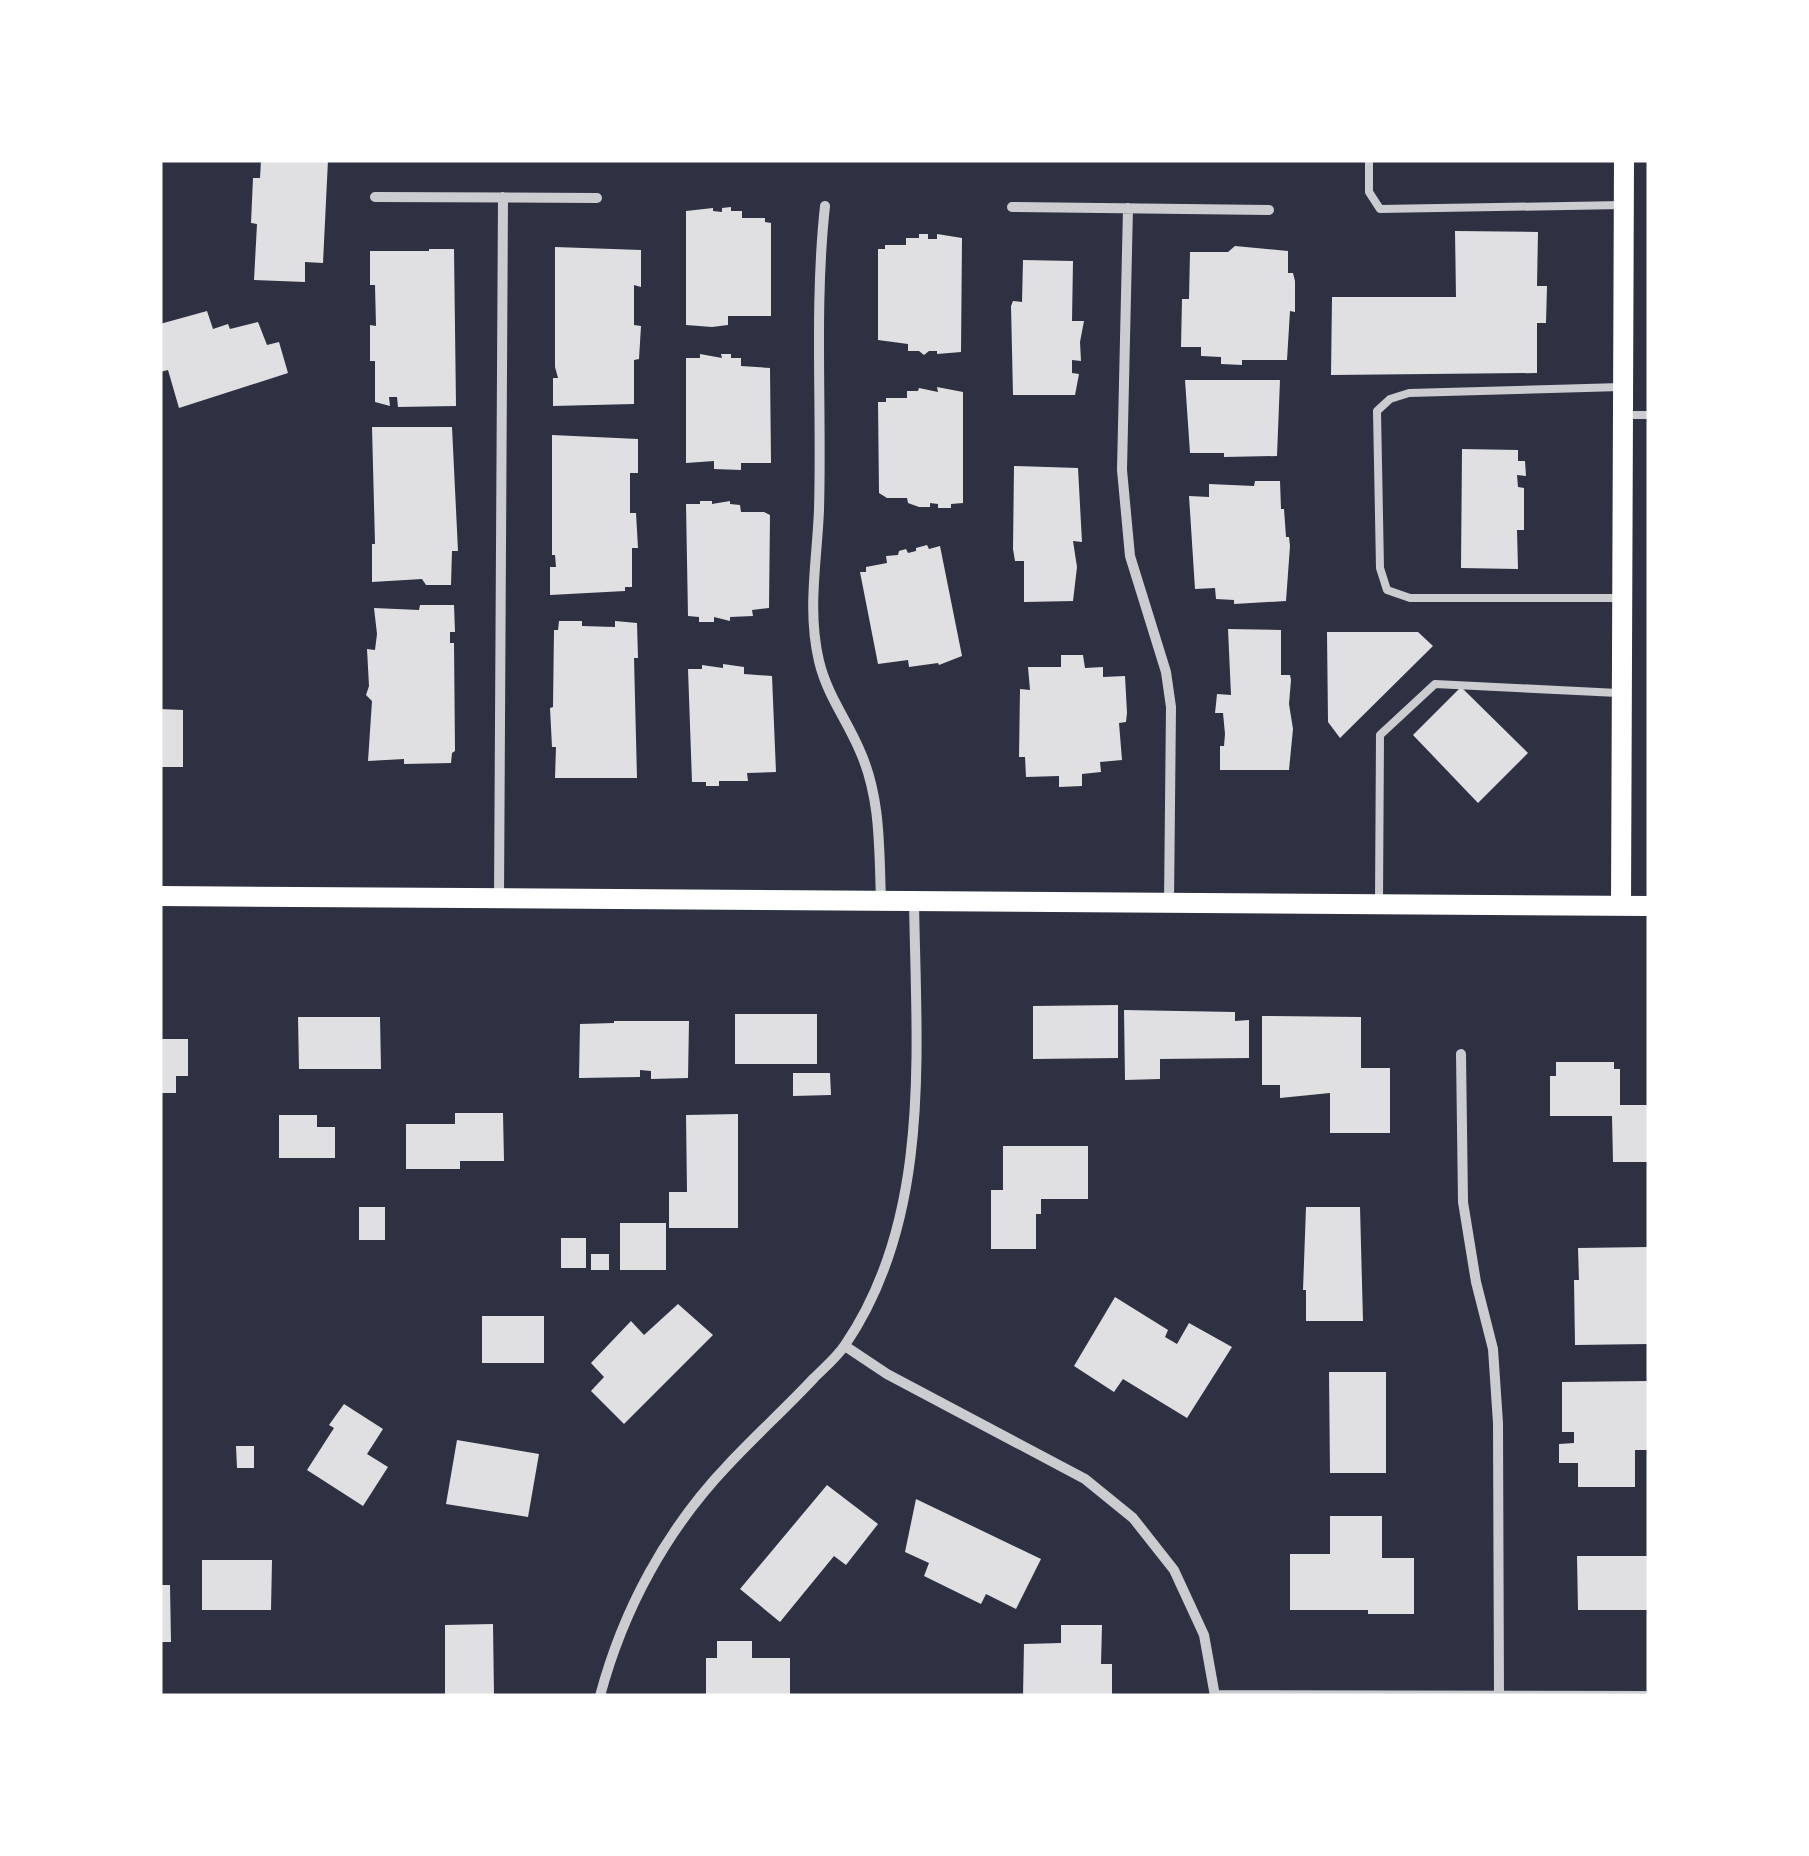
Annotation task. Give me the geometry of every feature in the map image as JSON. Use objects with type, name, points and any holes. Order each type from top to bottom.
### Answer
[{"type":"main road","points":[[1620,905],[1624,160]]},
{"type":"main road","points":[[160,896],[1649,906]]},
{"type":"street","points":[[375,197],[597,198]]},
{"type":"street","points":[[499,898],[502,197]]},
{"type":"street","points":[[825,206],[819,262],[818,513],[812,612],[824,677],[835,707],[860,749],[876,793],[881,901]]},
{"type":"street","points":[[1012,207],[1269,210]]},
{"type":"street","points":[[1128,208],[1122,470],[1130,556],[1166,672],[1171,707],[1169,902]]},
{"type":"street","points":[[600,1696],[609,1662],[637,1594],[672,1535],[725,1468],[845,1346],[882,1275],[900,1212],[913,1144],[914,900]]},
{"type":"street","points":[[1461,1054],[1463,1202],[1476,1282],[1493,1349],[1498,1423],[1500,1696]]},
{"type":"street","points":[[845,1346],[887,1374],[1085,1479],[1133,1518],[1174,1570],[1204,1635],[1215,1696],[1649,1696]]},
{"type":"lane","points":[[1369,160],[1369,192],[1380,209],[1624,205]]},
{"type":"lane","points":[[1622,387],[1409,393],[1390,399],[1377,412],[1380,568],[1388,590],[1410,598],[1622,598]]},
{"type":"lane","points":[[1622,415],[1649,415]]},
{"type":"lane","points":[[1379,904],[1380,735],[1435,684],[1623,693]]},
{"type":"building","points":[[261,160],[328,160],[323,263],[305,262],[305,282],[254,280],[257,224],[251,223],[253,178],[260,178]]},
{"type":"building","points":[[731,207],[731,211],[742,211],[742,218],[765,218],[765,222],[771,223],[771,316],[728,316],[728,325],[712,327],[686,325],[686,211],[713,208],[722,212],[722,208]]},
{"type":"building","points":[[1455,231],[1538,232],[1537,286],[1547,286],[1546,323],[1537,323],[1537,373],[1331,375],[1332,297],[1456,297]]},
{"type":"building","points":[[919,234],[928,234],[928,239],[937,239],[937,234],[962,238],[961,352],[929,351],[924,355],[908,351],[908,344],[878,340],[878,249],[906,245],[906,238],[919,238]]},
{"type":"building","points":[[1235,246],[1288,251],[1288,273],[1293,273],[1295,281],[1295,312],[1290,311],[1287,360],[1221,364],[1221,357],[1201,356],[1201,347],[1181,347],[1182,299],[1189,299],[1190,252],[1228,252]]},
{"type":"building","points":[[555,247],[641,250],[641,287],[634,285],[634,325],[641,326],[639,359],[634,360],[634,404],[553,406],[553,378],[558,378]]},
{"type":"building","points":[[454,249],[456,406],[398,407],[397,397],[389,397],[390,406],[375,402],[370,325],[376,326],[375,285],[370,285],[370,251]]},
{"type":"building","points":[[1023,260],[1073,261],[1072,321],[1084,321],[1081,361],[1072,360],[1072,373],[1079,374],[1075,395],[1013,395],[1011,306],[1013,301],[1022,302]]},
{"type":"building","points":[[207,311],[213,329],[258,322],[267,345],[279,342],[288,373],[179,408],[168,370],[160,372],[160,324]]},
{"type":"building","points":[[700,354],[722,358],[721,354],[731,354],[731,358],[741,358],[741,366],[770,368],[771,463],[741,463],[741,470],[714,469],[714,461],[686,463],[686,358],[700,358]]},
{"type":"building","points":[[1185,380],[1280,380],[1277,456],[1190,453]]},
{"type":"building","points":[[937,387],[963,392],[963,503],[951,504],[951,508],[938,508],[938,504],[930,503],[930,507],[919,507],[908,503],[907,498],[887,498],[879,493],[878,402],[907,398],[907,391],[919,388],[938,392]]},
{"type":"building","points":[[372,427],[452,427],[458,551],[452,551],[451,585],[426,585],[422,579],[372,582]]},
{"type":"building","points":[[552,435],[638,439],[638,473],[630,473],[630,513],[636,513],[638,548],[632,548],[632,587],[625,587],[625,591],[550,595],[550,567],[556,567],[552,555]]},
{"type":"building","points":[[1462,449],[1518,450],[1518,461],[1525,461],[1526,476],[1517,475],[1518,487],[1524,488],[1524,530],[1517,530],[1518,569],[1461,568]]},
{"type":"building","points":[[1014,466],[1078,468],[1082,542],[1073,541],[1077,567],[1073,601],[1024,602],[1024,561],[1015,561],[1013,549]]},
{"type":"building","points":[[1255,481],[1280,481],[1281,509],[1290,546],[1286,601],[1234,604],[1234,600],[1216,599],[1215,588],[1195,589],[1189,496],[1209,497],[1209,484],[1254,486]]},
{"type":"building","points":[[730,501],[740,505],[741,512],[770,515],[769,608],[752,610],[753,616],[730,617],[730,621],[714,617],[714,622],[699,622],[699,617],[688,616],[686,504]]},
{"type":"building","points":[[927,545],[929,549],[940,546],[962,656],[939,665],[909,667],[908,660],[878,664],[860,572],[887,563],[886,556]]},
{"type":"building","points":[[420,605],[454,605],[455,632],[450,632],[450,643],[454,643],[455,751],[451,763],[368,761],[372,701],[366,695],[367,649],[375,650],[374,608],[419,610]]},
{"type":"building","points":[[559,621],[615,627],[615,621],[637,623],[637,778],[555,778],[556,747],[552,747],[550,708],[554,630],[558,630]]},
{"type":"building","points":[[1228,629],[1281,630],[1281,675],[1290,675],[1291,680],[1293,729],[1289,770],[1220,770],[1220,746],[1224,746],[1225,734],[1223,713],[1215,713],[1217,694],[1231,695]]},
{"type":"building","points":[[1327,632],[1418,632],[1433,646],[1340,738],[1328,722]]},
{"type":"building","points":[[1061,655],[1083,655],[1085,668],[1103,667],[1103,677],[1125,676],[1126,722],[1119,723],[1122,760],[1100,762],[1101,772],[1082,774],[1082,786],[1059,787],[1059,776],[1026,777],[1025,757],[1019,757],[1020,689],[1030,690],[1028,667],[1061,667]]},
{"type":"building","points":[[723,664],[744,667],[744,674],[772,676],[776,772],[747,773],[748,781],[719,781],[719,786],[706,786],[706,782],[692,782],[688,669],[702,669],[702,665],[723,668]]},
{"type":"building","points":[[1461,687],[1528,753],[1478,803],[1413,735]]},
{"type":"building","points":[[160,709],[183,710],[183,767],[160,767]]},
{"type":"building","points":[[1118,1005],[1118,1058],[1033,1059],[1033,1006]]},
{"type":"building","points":[[1124,1010],[1235,1012],[1235,1021],[1249,1020],[1249,1058],[1160,1059],[1160,1079],[1125,1080]]},
{"type":"building","points":[[735,1014],[817,1014],[817,1064],[735,1064]]},
{"type":"building","points":[[1262,1016],[1361,1017],[1361,1068],[1390,1068],[1390,1133],[1330,1133],[1330,1093],[1280,1098],[1280,1085],[1262,1085]]},
{"type":"building","points":[[298,1017],[380,1017],[381,1069],[299,1069]]},
{"type":"building","points":[[689,1021],[688,1078],[651,1079],[651,1071],[640,1070],[640,1077],[579,1078],[580,1024]]},
{"type":"building","points":[[160,1039],[188,1039],[188,1076],[176,1076],[176,1093],[160,1093]]},
{"type":"building","points":[[1556,1062],[1614,1062],[1614,1069],[1620,1069],[1620,1105],[1649,1105],[1649,1162],[1613,1162],[1612,1116],[1550,1116],[1550,1076],[1556,1076]]},
{"type":"building","points":[[793,1073],[830,1073],[831,1095],[793,1096]]},
{"type":"building","points":[[455,1113],[503,1113],[504,1161],[460,1161],[460,1169],[406,1169],[406,1124],[455,1124]]},
{"type":"building","points":[[738,1114],[738,1228],[669,1228],[669,1192],[687,1192],[686,1115]]},
{"type":"building","points":[[279,1115],[317,1115],[317,1127],[335,1127],[335,1158],[279,1158]]},
{"type":"building","points":[[1003,1146],[1088,1146],[1088,1199],[1041,1199],[1041,1214],[1036,1214],[1036,1249],[991,1249],[991,1190],[1003,1190]]},
{"type":"building","points":[[359,1207],[385,1207],[385,1240],[359,1240]]},
{"type":"building","points":[[1306,1207],[1360,1207],[1363,1321],[1306,1321]]},
{"type":"building","points":[[620,1223],[666,1223],[666,1270],[620,1270]]},
{"type":"building","points":[[561,1238],[586,1238],[586,1268],[561,1268]]},
{"type":"building","points":[[1649,1247],[1649,1344],[1575,1345],[1574,1280],[1579,1280],[1578,1248]]},
{"type":"building","points":[[591,1254],[609,1254],[609,1270],[591,1270]]},
{"type":"building","points":[[1115,1297],[1168,1330],[1165,1337],[1177,1344],[1189,1323],[1232,1347],[1187,1418],[1123,1379],[1114,1392],[1074,1366]]},
{"type":"building","points":[[678,1304],[713,1335],[624,1424],[591,1391],[604,1377],[591,1363],[631,1321],[644,1335]]},
{"type":"building","points":[[482,1316],[544,1316],[544,1363],[482,1363]]},
{"type":"building","points":[[1329,1372],[1386,1372],[1386,1473],[1330,1473]]},
{"type":"building","points":[[1649,1381],[1649,1450],[1635,1450],[1635,1487],[1578,1487],[1578,1463],[1559,1463],[1559,1444],[1574,1443],[1574,1432],[1562,1432],[1562,1382]]},
{"type":"building","points":[[344,1404],[383,1429],[367,1454],[388,1467],[363,1506],[307,1470],[334,1428],[329,1425]]},
{"type":"building","points":[[457,1440],[539,1454],[528,1517],[446,1504]]},
{"type":"building","points":[[236,1446],[254,1446],[254,1468],[237,1468]]},
{"type":"building","points":[[827,1485],[878,1524],[846,1565],[834,1556],[780,1622],[740,1589]]},
{"type":"building","points":[[916,1499],[1041,1559],[1016,1609],[986,1594],[981,1604],[924,1576],[929,1563],[905,1552]]},
{"type":"building","points":[[1330,1516],[1382,1516],[1382,1558],[1414,1558],[1414,1614],[1290,1610],[1290,1554],[1330,1554]]},
{"type":"building","points":[[1577,1556],[1649,1556],[1649,1610],[1578,1610]]},
{"type":"building","points":[[202,1560],[272,1560],[271,1610],[202,1610]]},
{"type":"building","points":[[160,1585],[170,1585],[171,1642],[160,1642]]},
{"type":"building","points":[[493,1624],[494,1696],[445,1696],[445,1625]]},
{"type":"building","points":[[1061,1625],[1102,1625],[1101,1664],[1112,1664],[1112,1696],[1023,1696],[1024,1644],[1061,1643]]},
{"type":"building","points":[[717,1641],[752,1641],[752,1658],[790,1658],[790,1696],[706,1696],[706,1658],[717,1658]]}]
